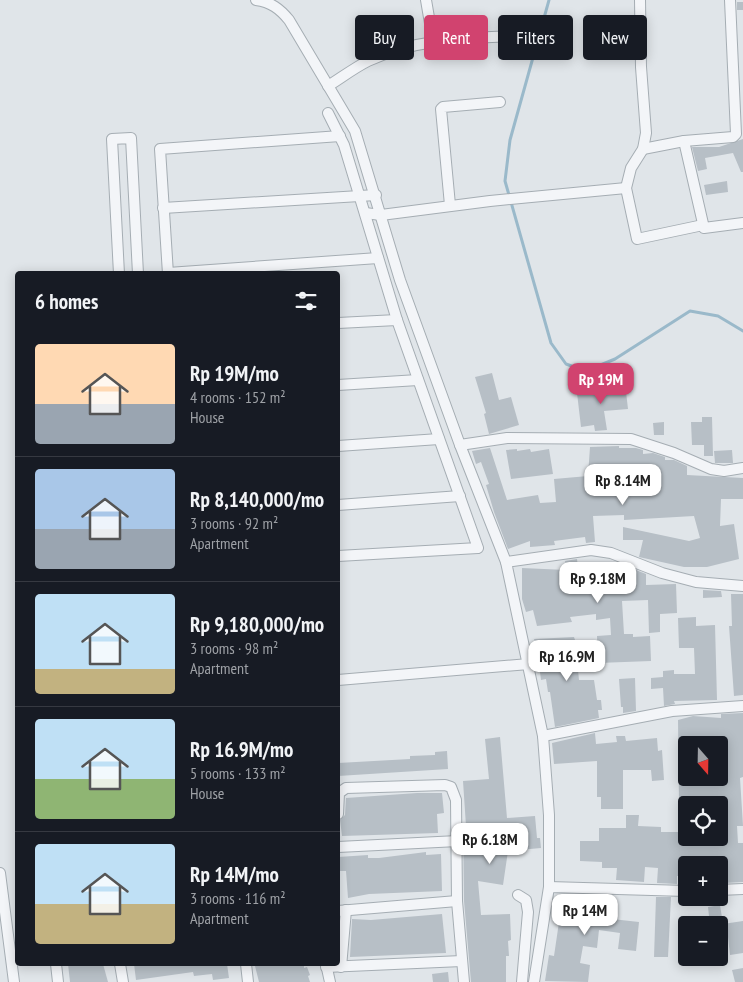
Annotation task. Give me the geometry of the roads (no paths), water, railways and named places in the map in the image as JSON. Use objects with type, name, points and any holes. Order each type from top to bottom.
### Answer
[{"type":"street","points":[[256,0],[265,1],[280,10],[355,131],[376,195],[400,280],[460,445],[506,562],[543,736],[549,814],[549,887],[534,982]]},
{"type":"street","points":[[426,0],[429,15]]},
{"type":"street","points":[[640,0],[641,67],[646,133],[643,149],[631,168],[626,188],[638,240],[703,225]]},
{"type":"street","points":[[643,149],[684,141],[733,137],[736,134],[730,0]]},
{"type":"street","points":[[328,86],[366,62],[384,54],[424,43]]},
{"type":"street","points":[[450,205],[441,110],[443,107],[500,102]]},
{"type":"street","points":[[328,112],[340,136],[397,320],[478,548],[340,556]]},
{"type":"street","points":[[168,271],[160,149],[340,136]]},
{"type":"street","points":[[118,271],[112,139],[131,138],[138,271]]},
{"type":"street","points":[[684,141],[705,229],[743,223]]},
{"type":"street","points":[[365,213],[381,215],[450,205],[626,188]]},
{"type":"street","points":[[164,208],[376,195]]},
{"type":"street","points":[[196,271],[378,258]]},
{"type":"street","points":[[340,323],[397,320]]},
{"type":"street","points":[[340,385],[418,380]]},
{"type":"street","points":[[460,445],[507,438],[632,439],[674,453],[711,469],[724,471],[743,468]]},
{"type":"street","points":[[340,446],[440,439]]},
{"type":"street","points":[[340,505],[460,496]]},
{"type":"street","points":[[506,562],[591,550],[611,553],[662,573],[696,582],[743,586]]},
{"type":"street","points":[[340,680],[529,664]]},
{"type":"street","points":[[543,736],[672,711],[743,706]]},
{"type":"street","points":[[340,793],[346,788],[445,784],[451,787],[454,792],[458,841],[457,901],[464,982]]},
{"type":"street","points":[[340,848],[458,841]]},
{"type":"street","points":[[0,873],[14,982]]},
{"type":"street","points":[[549,887],[678,891]]},
{"type":"street","points":[[728,890],[743,889]]},
{"type":"street","points":[[518,895],[526,900],[528,912],[522,982]]},
{"type":"street","points":[[341,967],[342,910],[457,901]]},
{"type":"street","points":[[330,982],[326,966],[341,967],[462,961]]},
{"type":"street","points":[[56,966],[58,982]]},
{"type":"street","points":[[120,966],[123,982]]},
{"type":"street","points":[[246,966],[248,982]]},
{"type":"waterway","points":[[549,0],[510,140],[505,181],[551,343],[566,364],[586,371],[615,359],[690,311],[718,316],[743,331]]}]
